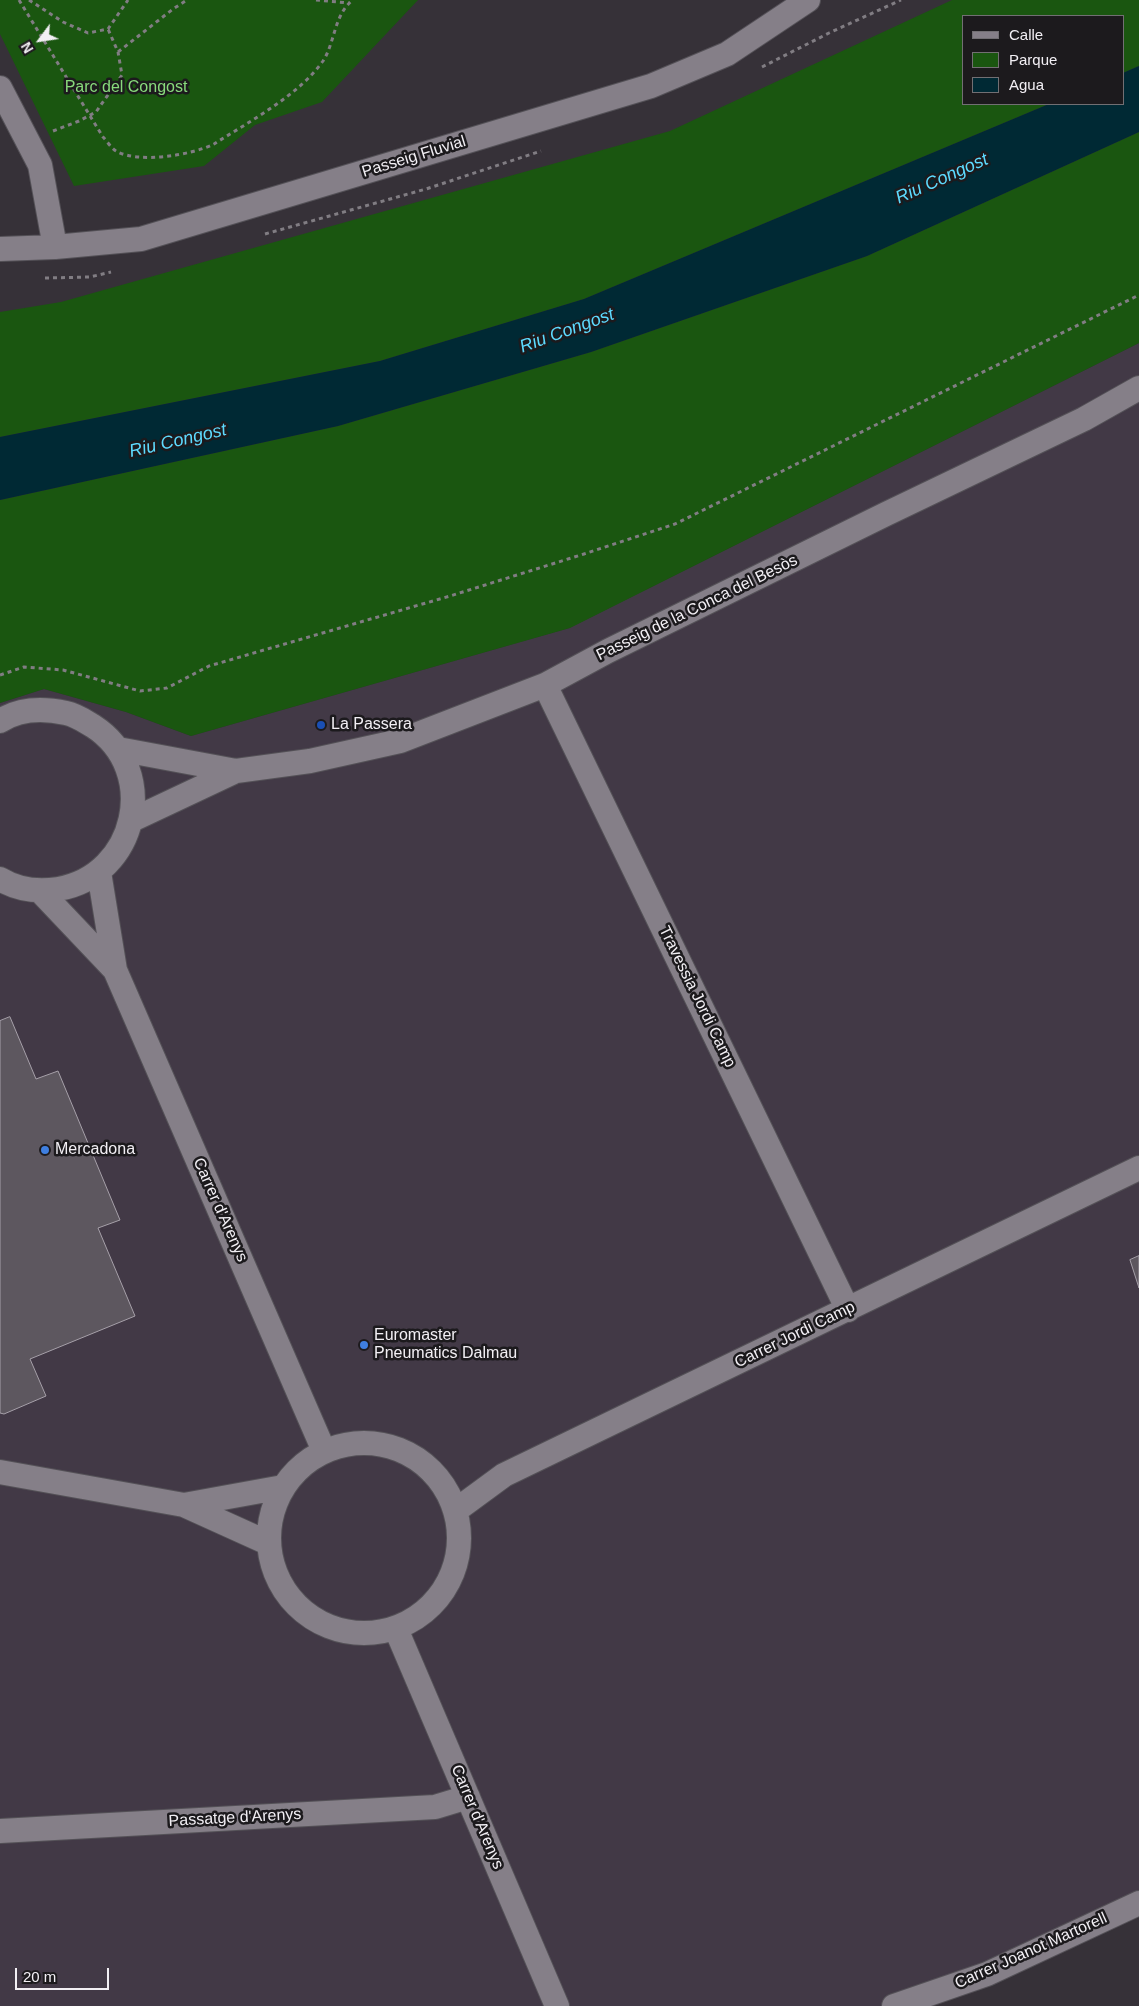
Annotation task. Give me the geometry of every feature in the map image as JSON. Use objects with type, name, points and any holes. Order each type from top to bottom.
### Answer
[{"type":"street","name":"Passeig Fluvial","points":[[0,249],[54,247],[141,239],[651,86],[726,54],[808,0]]},
{"type":"street","points":[[0,88],[40,165],[54,247]]},
{"type":"street","name":"Passeig de la Conca del Besòs","points":[[132,820],[236,771],[310,761],[400,741],[545,685],[608,651],[1084,419],[1139,388]]},
{"type":"street","name":"Travessia Jordi Camp","points":[[545,685],[848,1310]]},
{"type":"street","points":[[0,720],[8,716],[46,709],[77,716],[104,733],[118,749],[128,768],[133,788],[132,820],[120,849],[99,872],[72,887],[41,892],[11,886],[0,879]]},
{"type":"street","name":"Passeig de la Conca del Besòs","points":[[118,749],[236,771]]},
{"type":"street","name":"Carrer d'Arenys","points":[[99,872],[115,970],[324,1451]]},
{"type":"street","name":"Carrer d'Arenys","points":[[41,892],[115,970]]},
{"type":"street","name":"Carrer Jordi Camp","points":[[455,1511],[504,1475],[1139,1168]]},
{"type":"street","points":[[356,1442],[388,1445],[418,1459],[441,1481],[455,1511],[460,1540],[455,1568],[442,1594],[422,1615],[396,1629],[368,1634],[338,1631],[311,1618],[289,1598],[274,1572],[268,1543],[271,1514],[283,1486],[301,1466],[324,1451],[356,1442]]},
{"type":"street","points":[[0,1472],[184,1505],[268,1543]]},
{"type":"street","points":[[184,1505],[283,1486]]},
{"type":"street","name":"Carrer d'Arenys","points":[[396,1629],[557,2006]]},
{"type":"street","name":"Passatge d'Arenys","points":[[0,1831],[435,1807],[468,1796]]},
{"type":"street","name":"Carrer Joanot Martorell","points":[[894,2006],[987,1974],[1139,1902]]},
{"type":"path","points":[[19,0],[103,137],[115,151],[140,159],[201,150],[214,144],[295,91],[324,60],[336,25],[349,3],[353,0]]},
{"type":"path","points":[[29,0],[63,22],[88,33],[108,29],[128,0]]},
{"type":"path","points":[[118,52],[187,0]]},
{"type":"path","points":[[316,0],[349,3]]},
{"type":"path","points":[[48,132],[79,121],[96,112],[122,75],[118,52],[108,29]]},
{"type":"path","points":[[0,676],[24,667],[63,670],[140,691],[167,688],[209,666],[450,596],[675,524],[1139,295]]},
{"type":"shaded area","points":[[1139,343],[1139,1903],[894,2006],[0,2006],[0,703],[44,689],[126,712],[191,736],[569,628]]},
{"type":"green space","name":"Parc del Congost","points":[[0,0],[418,0],[322,102],[255,125],[204,166],[74,186],[0,34]]},
{"type":"green space","points":[[952,0],[1139,0],[1139,66],[1124,73],[1124,15],[962,15],[962,105],[1047,105],[584,299],[380,361],[0,437],[0,312],[61,302],[670,131]]},
{"type":"green space","points":[[1139,132],[1139,343],[570,628],[191,736],[126,712],[44,689],[0,703],[0,500],[338,426],[591,352],[867,256]]},
{"type":"water","name":"Riu Congost","points":[[1139,66],[1139,132],[867,256],[591,352],[338,426],[0,500],[0,437],[380,361],[584,299],[1047,105],[1124,105],[1124,73]]},
{"type":"building","name":"Mercadona","points":[[10,1017],[36,1079],[58,1071],[120,1220],[98,1228],[135,1316],[30,1359],[46,1396],[4,1414],[0,1413],[0,1021]]},
{"type":"building","points":[[1139,1256],[1139,1288],[1130,1260]]},
{"type":"place","name":"La Passera","points":[[321,725]]},
{"type":"place","name":"Mercadona","points":[[45,1150]]},
{"type":"place","name":"Euromaster Pneumatics Dalmau","points":[[364,1345]]}]
